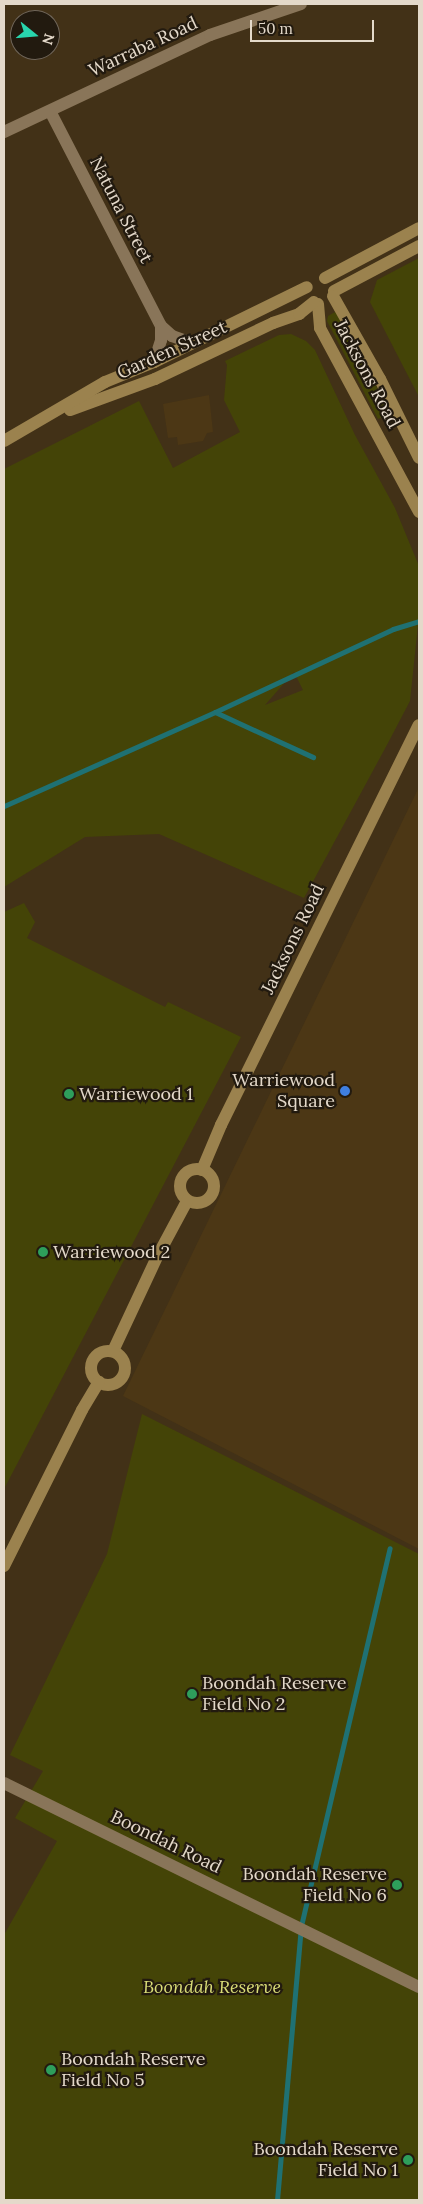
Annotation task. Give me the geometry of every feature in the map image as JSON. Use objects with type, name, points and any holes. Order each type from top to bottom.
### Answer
[{"type":"street","name":"Warraba Road","points":[[4,132],[210,35],[301,4]]},
{"type":"street","name":"Natuna Street","points":[[50,111],[162,326],[172,336],[192,343]]},
{"type":"street","points":[[419,228],[325,278],[312,280],[307,287],[308,296],[316,303],[327,302],[333,294],[419,246]]},
{"type":"street","points":[[325,278],[332,283],[333,294]]},
{"type":"street","name":"Garden Street","points":[[4,441],[105,382],[154,362],[307,287]]},
{"type":"street","name":"Jacksons Road","points":[[333,294],[380,379],[419,458]]},
{"type":"street","name":"Jacksons Road","points":[[316,303],[320,328],[419,512]]},
{"type":"street","name":"Garden Street","points":[[40,421],[156,379],[273,323],[299,314],[316,303]]},
{"type":"street","points":[[299,314],[320,328]]},
{"type":"street","points":[[154,362],[161,340],[162,326]]},
{"type":"street","name":"Jacksons Road","points":[[202,1170],[221,1125],[419,725]]},
{"type":"street","points":[[202,1170],[213,1179],[213,1194],[202,1204],[187,1201],[180,1189],[180,1182],[188,1171],[202,1170]]},
{"type":"street","points":[[113,1351],[157,1257],[187,1201]]},
{"type":"street","points":[[113,1351],[119,1354],[125,1364],[124,1375],[120,1380],[110,1385],[99,1382],[91,1373],[92,1361],[101,1352],[113,1351]]},
{"type":"street","points":[[4,1566],[82,1410],[99,1382]]},
{"type":"street","name":"Boondah Road","points":[[4,1783],[419,1988]]},
{"type":"shaded area","points":[[209,395],[213,432],[207,433],[203,441],[178,445],[177,437],[168,438],[163,404]]},
{"type":"shaded area","name":"Warriewood Square","points":[[419,787],[419,1549],[123,1396]]},
{"type":"green space","points":[[419,258],[419,397],[370,302],[377,280]]},
{"type":"green space","points":[[335,312],[340,315],[390,413],[378,419],[327,321],[328,316]]},
{"type":"green space","points":[[291,334],[306,341],[315,350],[355,435],[395,508],[419,566],[419,615],[410,701],[304,898],[159,834],[85,837],[4,887],[4,469],[139,401],[173,468],[240,432],[224,400],[227,365],[225,361],[279,335]],"holes":[[[294,672],[303,690],[265,705]]]},
{"type":"green space","points":[[24,903],[35,922],[27,938],[165,1007],[168,1002],[241,1037],[4,1489],[4,912]]},
{"type":"green space","name":"Boondah Reserve","points":[[142,1414],[419,1554],[419,2200],[4,2200],[4,1935],[57,1841],[15,1818],[43,1771],[10,1755],[107,1554]]},
{"type":"waterway","points":[[4,806],[215,712],[393,629],[419,621]]},
{"type":"waterway","points":[[215,712],[313,757]]},
{"type":"waterway","points":[[277,2200],[301,1926],[390,1548]]},
{"type":"place","name":"Warriewood Square","points":[[345,1091]]},
{"type":"place","name":"Warriewood 1","points":[[69,1094]]},
{"type":"place","name":"Warriewood 2","points":[[43,1252]]},
{"type":"place","name":"Boondah Reserve Field No 2","points":[[192,1694]]},
{"type":"place","name":"Boondah Reserve Field No 6","points":[[397,1885]]},
{"type":"place","name":"Boondah Reserve Field No 5","points":[[51,2070]]},
{"type":"place","name":"Boondah Reserve Field No 1","points":[[408,2160]]}]
